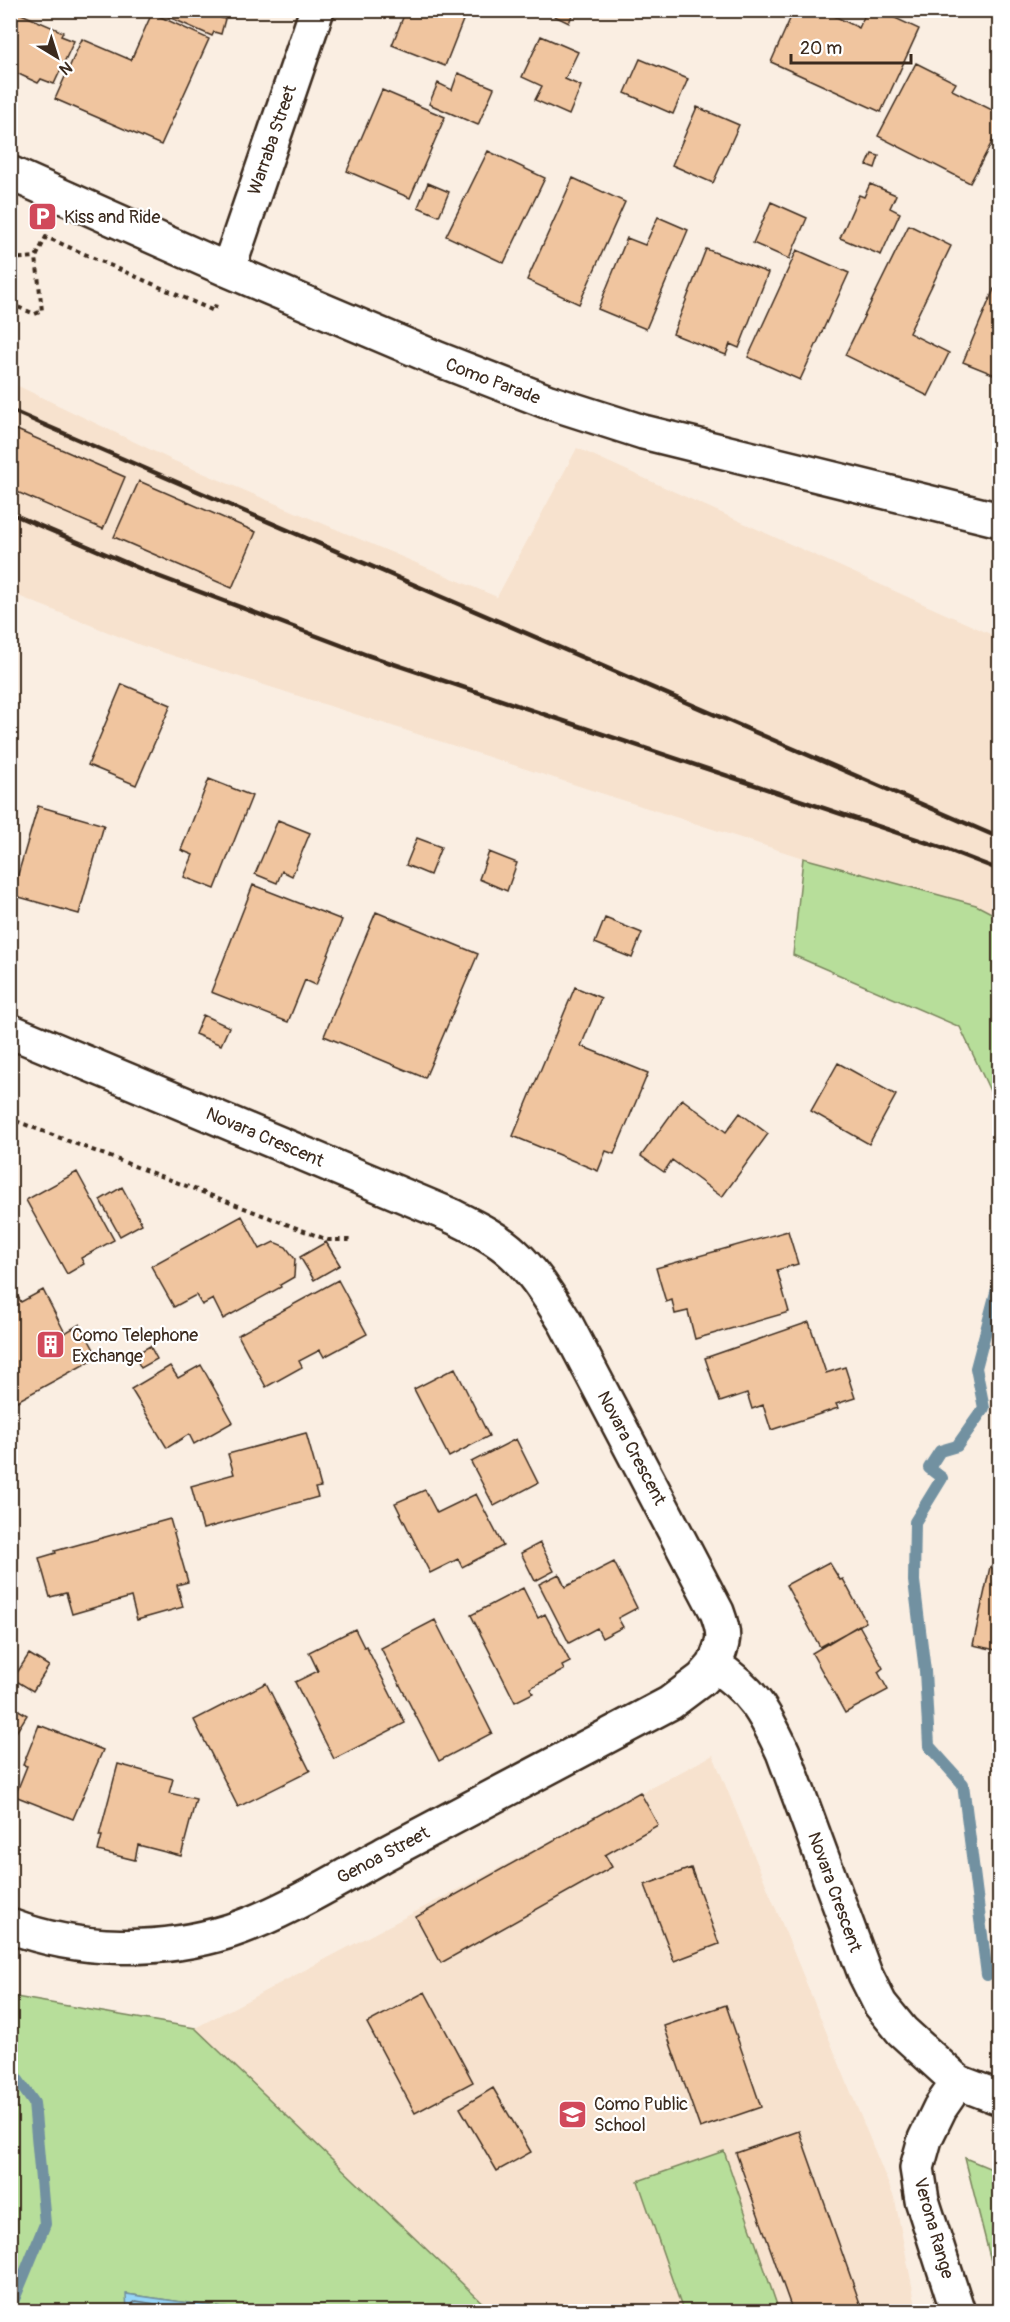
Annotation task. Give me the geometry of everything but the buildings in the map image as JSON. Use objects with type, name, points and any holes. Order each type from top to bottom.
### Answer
[{"type":"street","name":"Warraba Street","points":[[228,270],[317,10]]},
{"type":"street","name":"Como Parade","points":[[10,173],[228,270],[438,359],[546,401],[643,432],[999,520]]},
{"type":"street","name":"Novara Crescent","points":[[10,1031],[450,1215],[483,1232],[514,1254],[539,1282],[566,1322],[717,1612],[724,1631],[722,1646],[714,1665],[734,1678],[753,1696],[770,1723],[783,1752],[865,1974],[880,2004],[902,2031],[958,2082],[999,2098]]},
{"type":"street","name":"Genoa Street","points":[[16,1928],[49,1938],[116,1947],[172,1944],[230,1931],[268,1915],[670,1703],[702,1679],[714,1665]]},
{"type":"street","name":"Verona Range","points":[[958,2082],[940,2108],[925,2139],[917,2168],[922,2199],[958,2312]]},
{"type":"path","points":[[10,303],[35,314],[42,311],[36,257],[46,237]]},
{"type":"path","points":[[10,260],[36,257]]},
{"type":"path","points":[[16,1121],[328,1240],[350,1240]]},
{"type":"shaded area","points":[[10,382],[172,460],[497,597],[577,448],[999,638],[999,1110],[960,1027],[793,955],[803,858],[140,645],[11,593]]},
{"type":"shaded area","name":"Como Public School","points":[[713,1755],[895,2200],[917,2311],[491,2311],[195,2028]]},
{"type":"green space","points":[[803,858],[976,905],[999,917],[999,1110],[960,1027],[793,955]]},
{"type":"green space","points":[[10,1996],[195,2028],[491,2311],[236,2311],[127,2294],[127,2311],[11,2311]]},
{"type":"green space","points":[[724,2151],[779,2311],[683,2311],[638,2181]]},
{"type":"green space","points":[[965,2158],[999,2172],[999,2293]]},
{"type":"water","points":[[126,2294],[230,2309],[236,2311],[127,2311]]},
{"type":"waterway","points":[[987,1975],[963,1784],[929,1746],[925,1671],[914,1581],[915,1522],[942,1478],[929,1468],[940,1451],[957,1446],[984,1408],[976,1368],[1000,1277]]},
{"type":"waterway","points":[[10,2069],[34,2103],[45,2224],[10,2309]]},
{"type":"railway","points":[[10,410],[1000,838]]},
{"type":"railway","points":[[10,513],[155,575],[367,655],[943,848],[1000,870]]},
{"type":"place","name":"Kiss and Ride","points":[[43,217]]},
{"type":"place","name":"Como Telephone Exchange","points":[[51,1345]]},
{"type":"place","name":"Como Public School","points":[[573,2114]]}]
